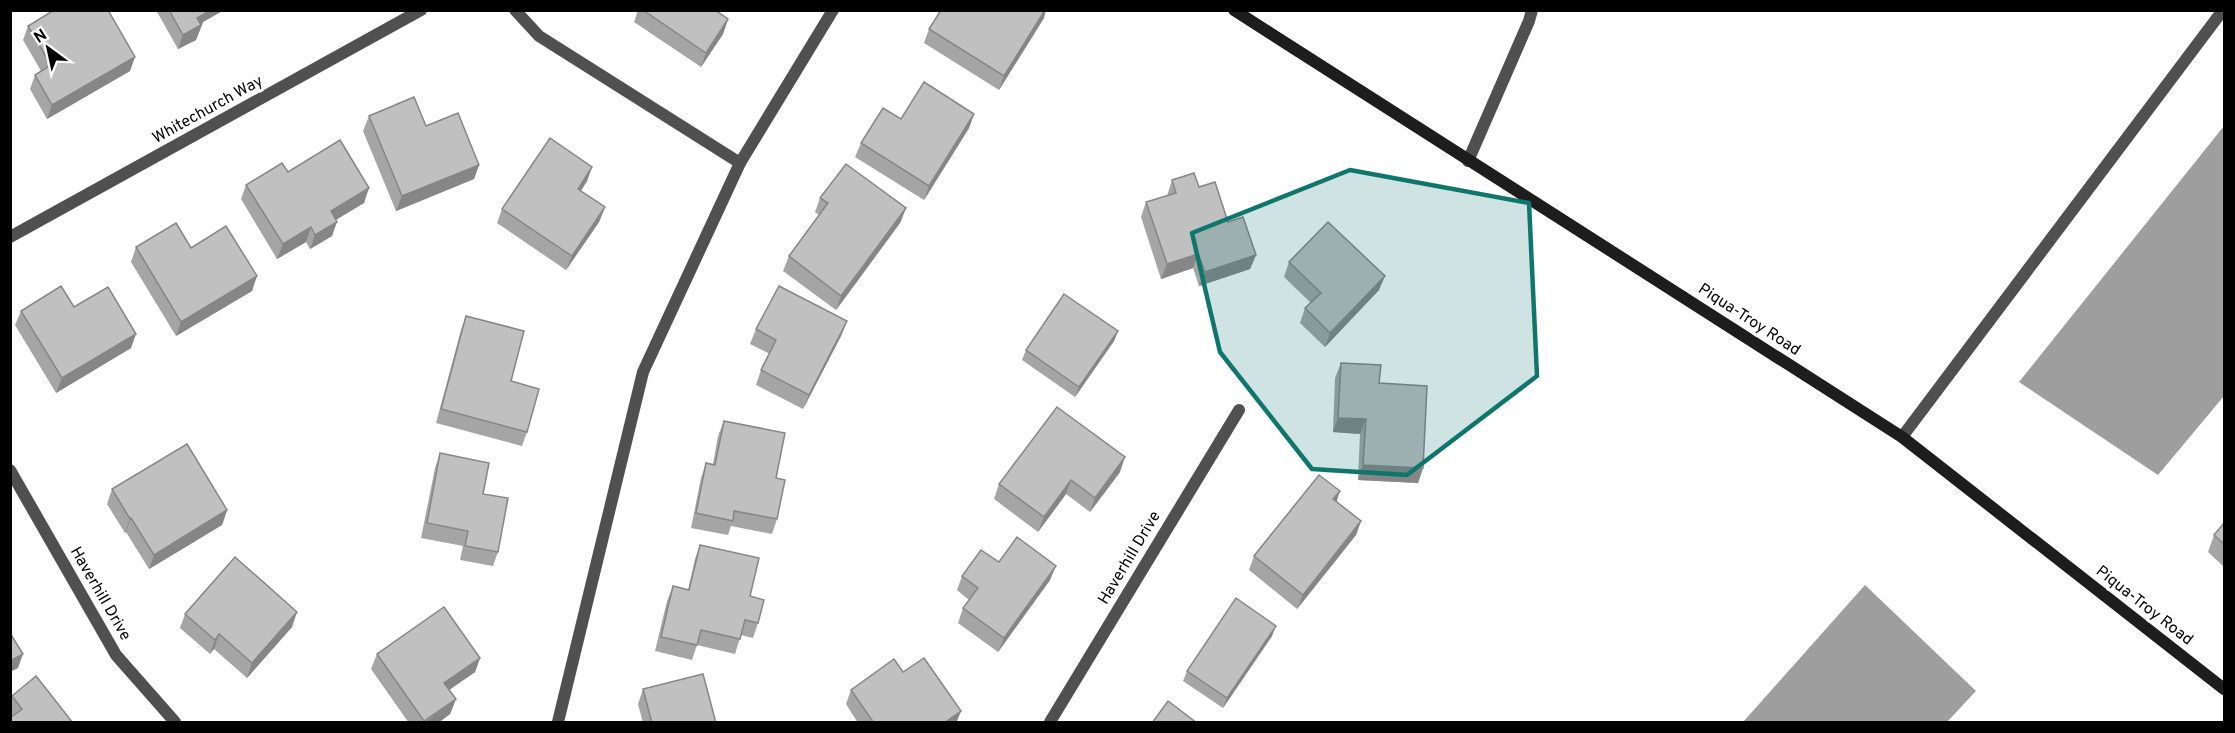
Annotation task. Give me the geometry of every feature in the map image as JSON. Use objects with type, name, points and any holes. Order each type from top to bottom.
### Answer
[{"type":"street","name":"Whitechurch Way","points":[[10,237],[421,10]]},
{"type":"street","points":[[515,10],[539,36],[740,162]]},
{"type":"street","points":[[558,723],[643,372],[740,162],[833,10]]},
{"type":"street","name":"Piqua-Troy Road","points":[[1234,10],[1902,437],[2224,689]]},
{"type":"street","points":[[1468,161],[1532,10]]},
{"type":"street","points":[[1902,437],[2223,10]]},
{"type":"street","name":"Haverhill Drive","points":[[1050,723],[1239,410]]},
{"type":"street","name":"Haverhill Drive","points":[[10,470],[116,655],[175,723]]},
{"type":"highlighted area","points":[[1350,170],[1529,203],[1537,376],[1407,475],[1312,469],[1220,352],[1192,233]]},
{"type":"shaded area","points":[[2224,126],[2224,396],[2158,475],[2019,382]]},
{"type":"shaded area","points":[[1865,585],[1976,691],[1947,722],[1743,722]]},
{"type":"building","points":[[54,10],[108,10],[135,57],[52,105],[35,75],[51,65],[28,26]]},
{"type":"building","points":[[169,10],[205,10],[206,13],[197,18],[201,25],[183,35]]},
{"type":"building","points":[[643,10],[715,10],[728,19],[706,53]]},
{"type":"building","points":[[941,10],[1045,10],[1004,76],[929,29]]},
{"type":"building","points":[[924,82],[974,114],[929,186],[861,143],[883,108],[901,119]]},
{"type":"building","points":[[414,97],[426,126],[458,113],[479,165],[402,196],[369,116]]},
{"type":"building","points":[[550,138],[592,167],[578,189],[605,207],[572,256],[502,209]]},
{"type":"building","points":[[340,140],[369,188],[331,211],[337,222],[315,235],[311,227],[283,244],[246,185],[282,163],[288,172]]},
{"type":"building","points":[[846,164],[906,208],[841,296],[789,256],[828,203],[820,198]]},
{"type":"building","points":[[1194,173],[1199,187],[1215,182],[1228,222],[1243,217],[1256,255],[1205,272],[1198,254],[1167,264],[1146,202],[1176,193],[1172,180]]},
{"type":"building","points":[[1328,222],[1385,276],[1330,333],[1305,308],[1321,293],[1289,262]]},
{"type":"building","points":[[176,223],[191,248],[226,226],[257,276],[181,322],[136,247]]},
{"type":"building","points":[[61,286],[74,307],[108,287],[136,334],[62,378],[21,311]]},
{"type":"building","points":[[779,286],[847,321],[809,395],[761,370],[776,340],[756,329]]},
{"type":"building","points":[[1064,294],[1118,331],[1079,387],[1026,350]]},
{"type":"building","points":[[466,316],[524,331],[511,381],[539,389],[527,432],[441,409]]},
{"type":"building","points":[[1341,363],[1381,365],[1379,383],[1427,386],[1423,468],[1363,465],[1366,419],[1338,418]]},
{"type":"building","points":[[1057,407],[1125,457],[1095,498],[1071,480],[1044,517],[999,484]]},
{"type":"building","points":[[724,421],[785,433],[776,478],[785,480],[777,519],[734,511],[733,521],[696,513],[706,463],[715,465]]},
{"type":"building","points":[[187,444],[227,510],[154,555],[112,489]]},
{"type":"building","points":[[440,453],[489,463],[483,494],[508,498],[498,552],[465,546],[468,531],[427,523]]},
{"type":"building","points":[[1319,475],[1340,491],[1333,499],[1361,521],[1303,595],[1254,556]]},
{"type":"building","points":[[2224,523],[2224,544],[2214,535]]},
{"type":"building","points":[[1017,537],[1056,566],[1004,638],[963,608],[978,588],[962,576],[981,550],[999,562]]},
{"type":"building","points":[[700,545],[759,558],[750,596],[764,600],[758,623],[745,620],[740,639],[701,630],[697,645],[661,637],[673,586],[689,590]]},
{"type":"building","points":[[235,557],[297,612],[252,663],[219,634],[215,640],[185,614]]},
{"type":"building","points":[[1236,598],[1276,626],[1227,698],[1187,671]]},
{"type":"building","points":[[444,607],[480,658],[444,683],[456,699],[424,721],[377,654]]},
{"type":"building","points":[[10,633],[23,654],[10,661]]},
{"type":"building","points":[[924,658],[961,711],[944,723],[874,723],[851,690],[894,659],[903,672]]},
{"type":"building","points":[[703,674],[716,723],[652,723],[643,689]]},
{"type":"building","points":[[36,676],[73,723],[10,723],[10,718],[22,709],[12,696]]},
{"type":"building","points":[[1168,701],[1197,723],[1152,723]]}]
